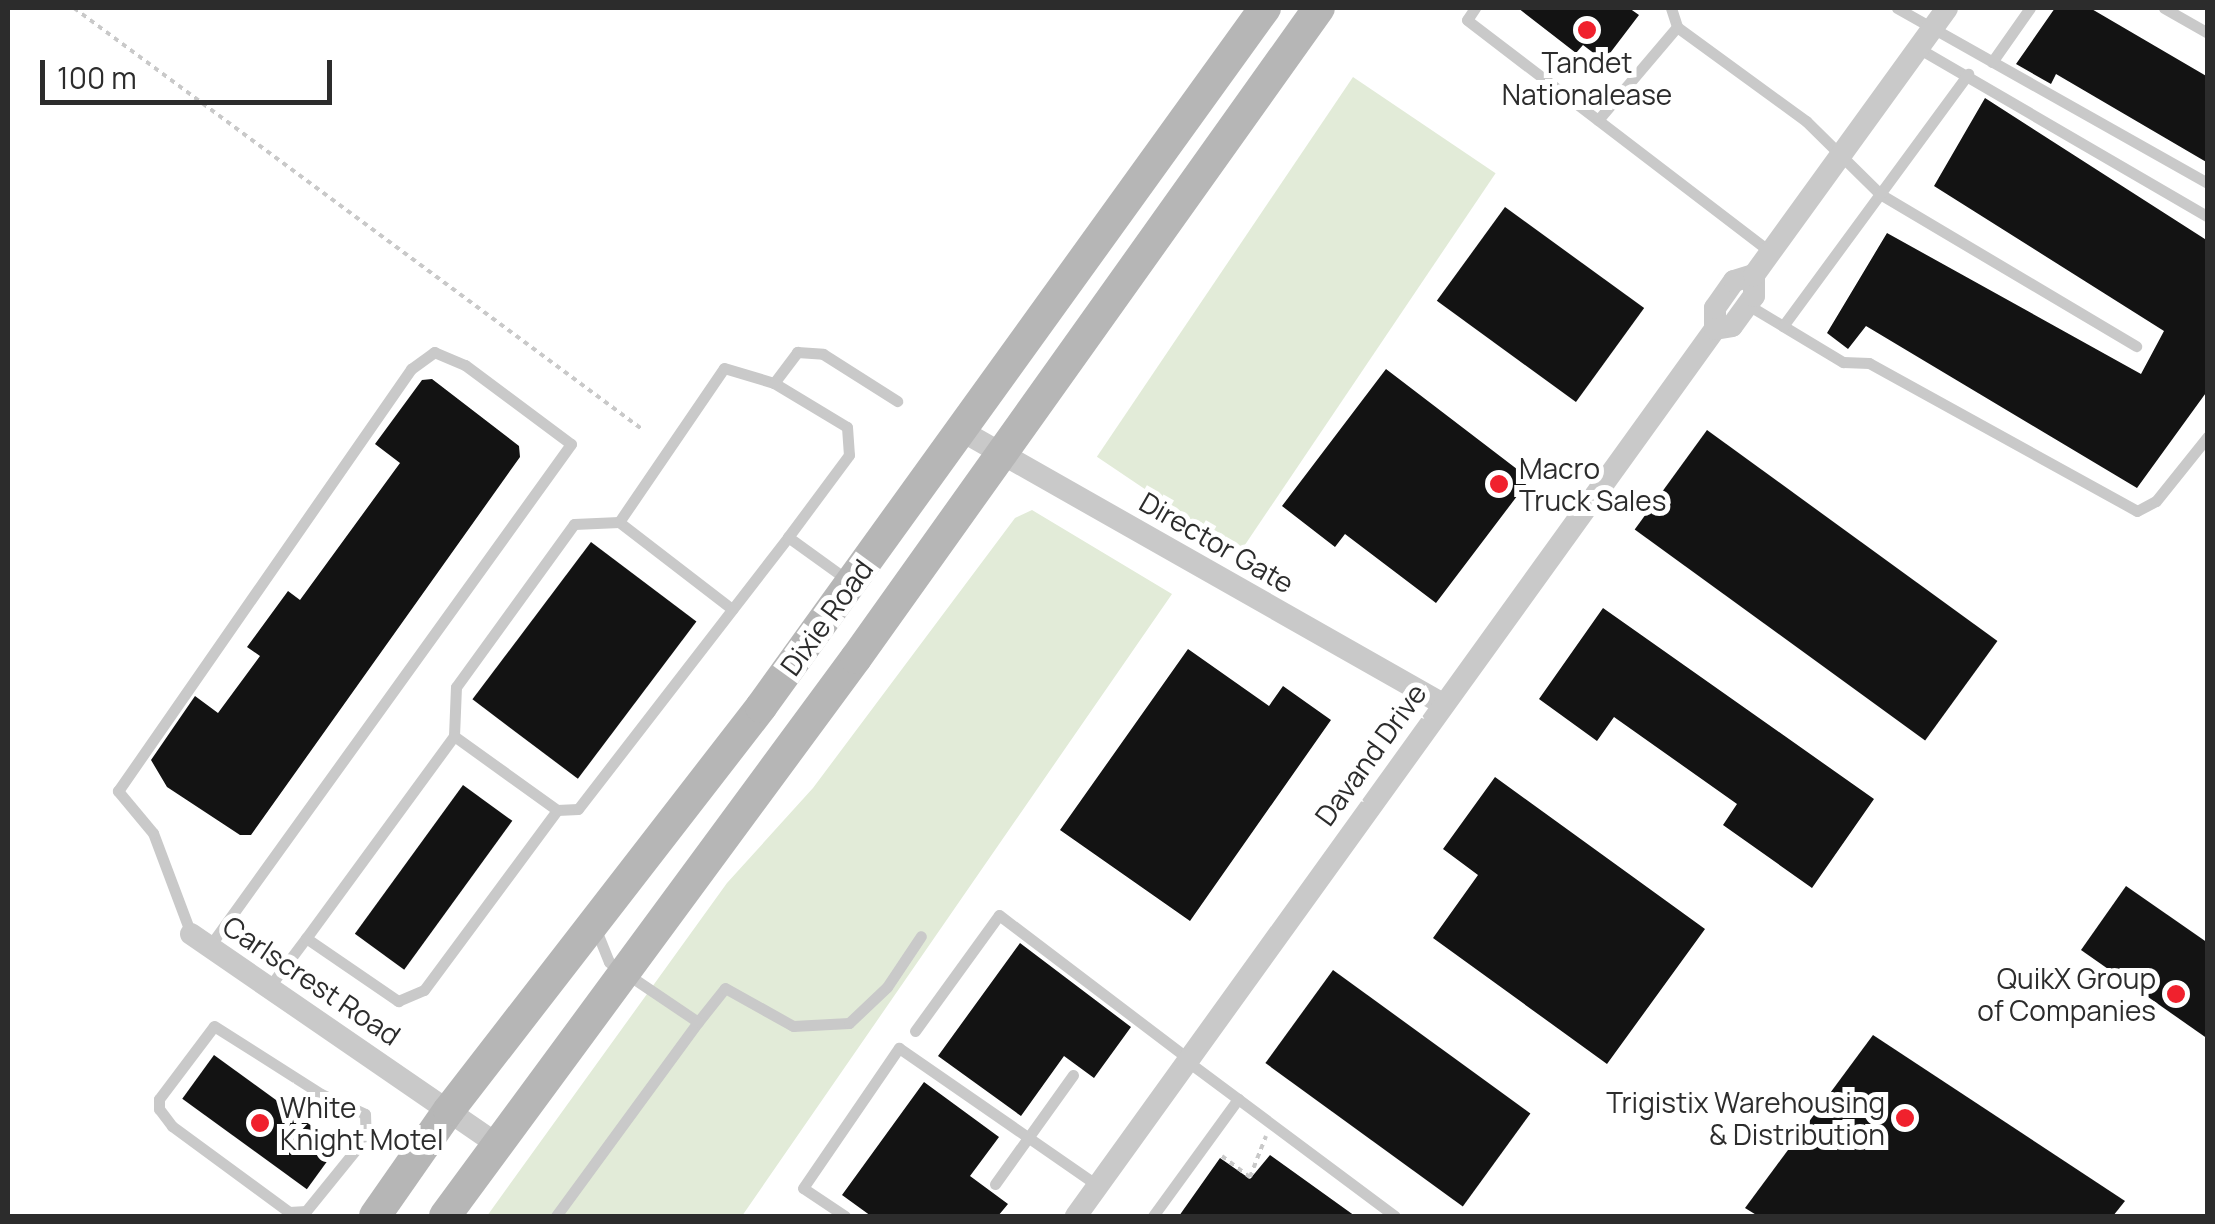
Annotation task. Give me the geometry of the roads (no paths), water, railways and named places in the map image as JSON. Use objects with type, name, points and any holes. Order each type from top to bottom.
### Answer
[{"type":"main road","name":"Dixie Road","points":[[375,1216],[449,1110],[596,923],[851,582],[1265,8]]},
{"type":"main road","name":"Dixie Road","points":[[444,1216],[1002,455],[1319,8]]},
{"type":"street","name":"Davand Drive","points":[[1715,329],[1732,326],[1748,305],[1754,275],[1947,8]]},
{"type":"street","name":"Davand Drive","points":[[1076,1216],[1715,329],[1714,308],[1734,281],[1754,275]]},
{"type":"street","name":"Director Gate","points":[[962,431],[1443,704]]},
{"type":"street","name":"Carlscrest Road","points":[[200,940],[267,990],[497,1144]]},
{"type":"lane","points":[[1475,8],[1467,20],[1770,252]]},
{"type":"lane","points":[[1671,8],[1676,27],[1806,121],[1880,194],[2136,346]]},
{"type":"lane","points":[[1896,8],[2208,183]]},
{"type":"lane","points":[[1992,62],[2030,8]]},
{"type":"lane","points":[[2164,8],[2208,33]]},
{"type":"lane","points":[[1598,120],[1676,27]]},
{"type":"lane","points":[[1918,48],[2208,217]]},
{"type":"lane","points":[[1784,326],[1968,74]]},
{"type":"lane","points":[[1748,305],[1843,362],[1869,363],[2137,510],[2156,501],[2208,436]]},
{"type":"lane","points":[[434,352],[465,365],[571,444],[200,940],[153,833],[118,791],[411,369],[434,352]]},
{"type":"lane","points":[[774,383],[797,352],[823,354],[897,402]]},
{"type":"lane","points":[[454,736],[556,810],[578,809],[849,455],[847,426],[774,383],[724,368],[619,522]]},
{"type":"lane","points":[[267,990],[454,736],[456,687],[574,524],[619,522],[732,609]]},
{"type":"lane","points":[[788,537],[851,582]]},
{"type":"lane","points":[[306,938],[398,1001],[424,990],[556,810]]},
{"type":"lane","points":[[915,1031],[999,915],[1395,1216]]},
{"type":"lane","points":[[596,923],[603,956],[623,974],[698,1022]]},
{"type":"lane","points":[[556,1216],[725,988],[793,1026],[849,1024],[888,987],[921,936]]},
{"type":"lane","points":[[214,1026],[297,1075],[321,1094],[352,1103],[368,1127],[314,1203],[297,1214],[172,1126],[160,1109],[159,1099],[214,1026]]},
{"type":"lane","points":[[845,1216],[803,1188],[899,1048],[1098,1186]]},
{"type":"lane","points":[[995,1184],[1073,1075]]},
{"type":"lane","points":[[1153,1216],[1238,1099]]},
{"type":"place","name":"Tandet Nationalease","points":[[1587,30]]},
{"type":"place","name":"Macro Truck Sales","points":[[1499,484]]},
{"type":"place","name":"QuikX Group of Companies","points":[[2176,994]]},
{"type":"place","name":"Trigistix Warehousing & Distribution","points":[[1905,1118]]},
{"type":"place","name":"White Knight Motel","points":[[260,1123]]}]
